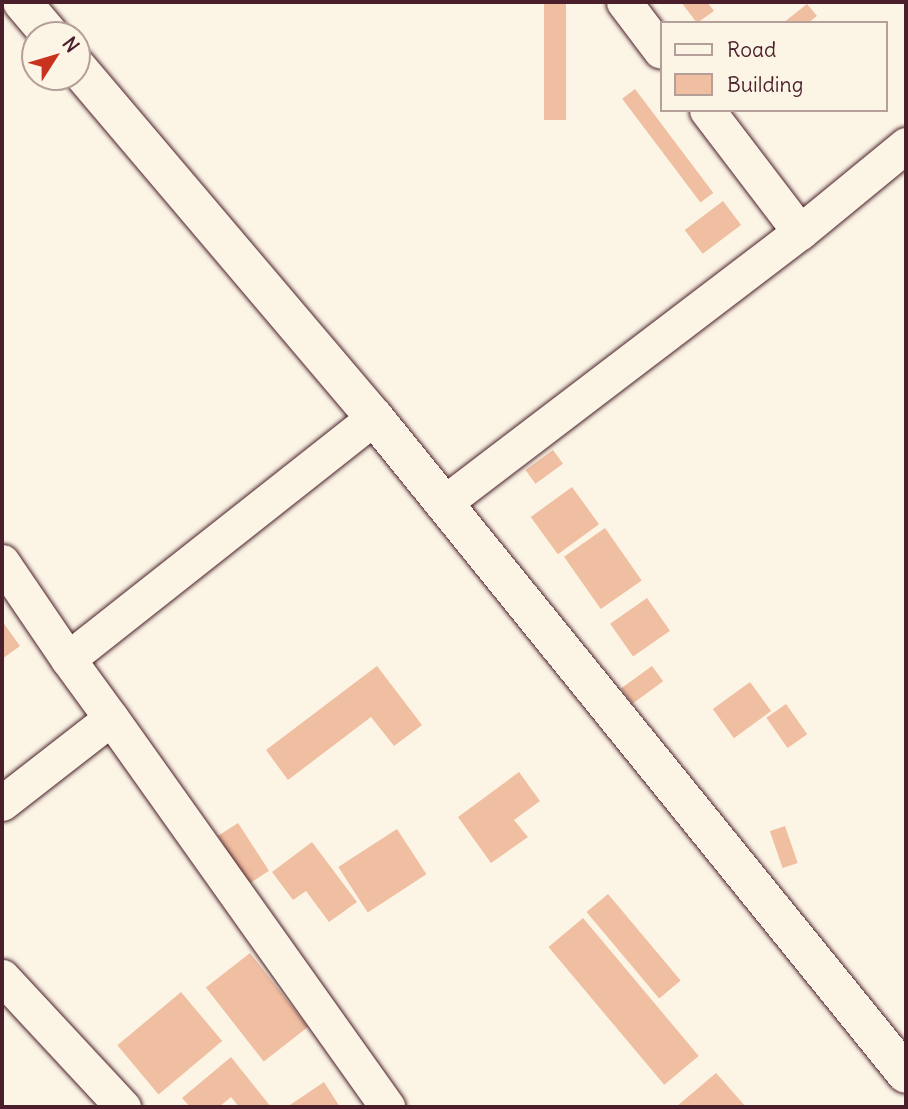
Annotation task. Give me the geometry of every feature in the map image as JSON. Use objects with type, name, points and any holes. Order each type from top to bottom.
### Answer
[{"type":"main road","points":[[22,2],[38,21]]},
{"type":"main road","points":[[91,83],[374,417],[906,1074]]},
{"type":"street","points":[[624,2],[660,50]]},
{"type":"street","points":[[709,112],[800,232]]},
{"type":"street","points":[[444,503],[800,232],[906,145]]},
{"type":"street","points":[[68,659],[374,417]]},
{"type":"street","points":[[2,562],[387,1107]]},
{"type":"street","points":[[2,803],[111,718]]},
{"type":"street","points":[[2,977],[123,1107]]},
{"type":"building","points":[[544,2],[566,2],[566,120],[544,120]]},
{"type":"building","points":[[681,2],[707,2],[714,11],[695,21]]},
{"type":"building","points":[[807,4],[817,16],[811,21],[786,21]]},
{"type":"building","points":[[635,89],[713,193],[700,202],[622,99]]},
{"type":"building","points":[[723,201],[741,225],[703,254],[685,230]]},
{"type":"building","points":[[553,450],[563,464],[535,484],[525,470]]},
{"type":"building","points":[[572,487],[599,524],[558,554],[531,517]]},
{"type":"building","points":[[605,528],[642,580],[601,609],[564,557]]},
{"type":"building","points":[[647,598],[670,631],[633,657],[610,624]]},
{"type":"building","points":[[2,621],[20,646],[2,659]]},
{"type":"building","points":[[377,666],[422,725],[394,746],[371,717],[288,780],[266,750]]},
{"type":"building","points":[[652,666],[663,681],[632,704],[621,688]]},
{"type":"building","points":[[750,682],[771,711],[734,738],[713,709]]},
{"type":"building","points":[[786,704],[807,734],[788,748],[766,718]]},
{"type":"building","points":[[519,772],[540,801],[514,820],[528,837],[491,863],[458,817]]},
{"type":"building","points":[[238,823],[269,871],[249,884],[218,836]]},
{"type":"building","points":[[785,826],[798,863],[783,868],[770,831]]},
{"type":"building","points":[[397,829],[426,874],[368,912],[338,867]]},
{"type":"building","points":[[312,842],[357,902],[329,922],[306,891],[293,900],[272,872]]},
{"type":"building","points":[[608,894],[681,981],[659,999],[587,912]]},
{"type":"building","points":[[583,918],[699,1056],[664,1085],[549,947]]},
{"type":"building","points":[[250,953],[308,1027],[264,1062],[206,987]]},
{"type":"building","points":[[181,992],[222,1041],[159,1094],[117,1045]]},
{"type":"building","points":[[231,1057],[271,1107],[239,1107],[231,1097],[219,1107],[190,1107],[182,1098]]},
{"type":"building","points":[[716,1073],[746,1107],[676,1107]]},
{"type":"building","points":[[324,1082],[340,1107],[287,1107]]}]
